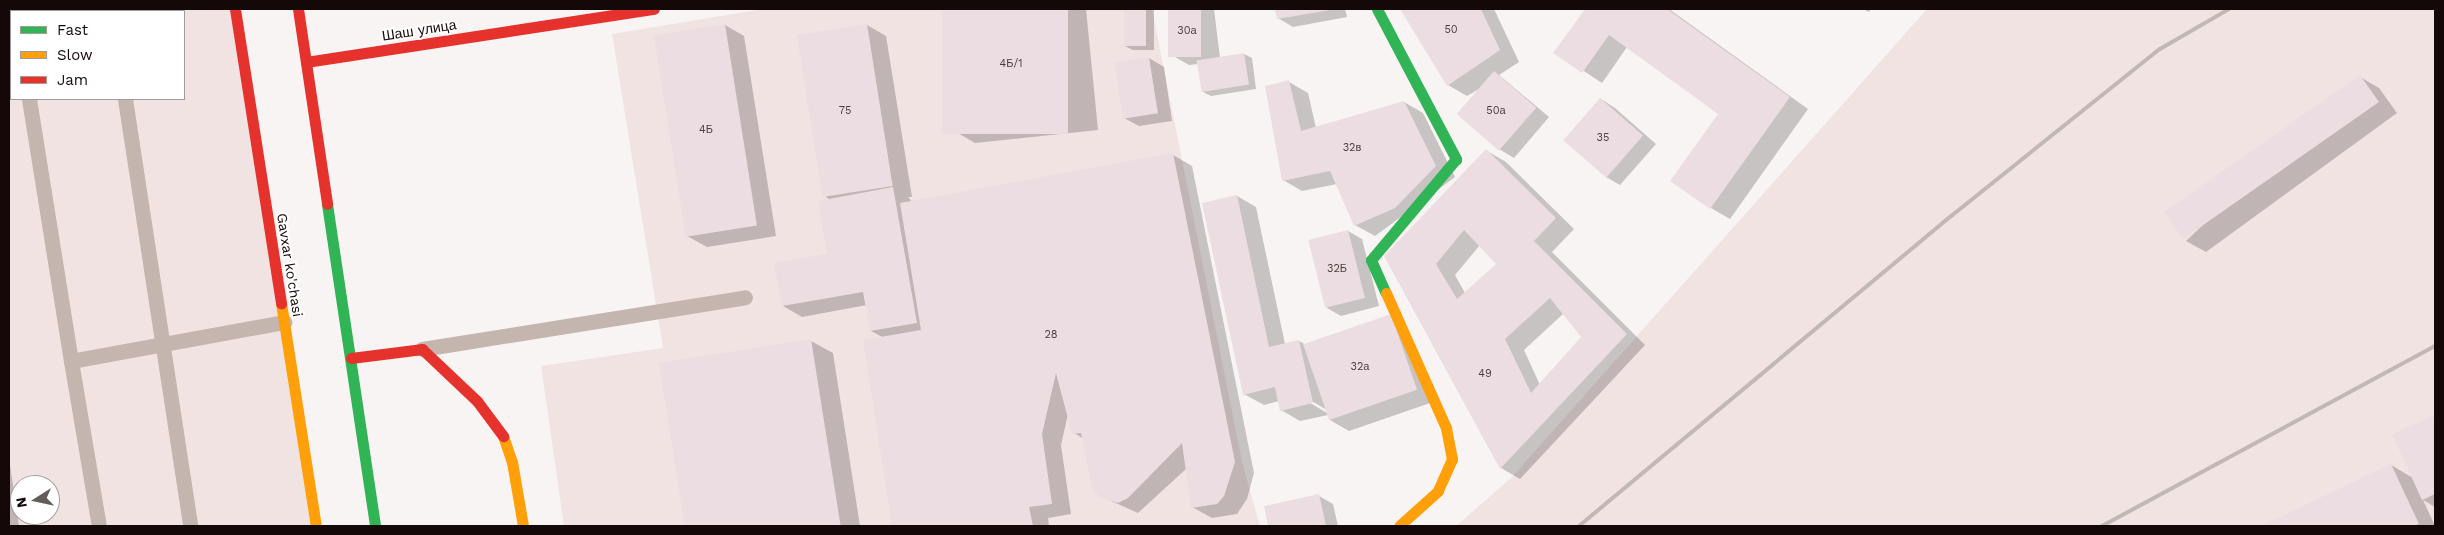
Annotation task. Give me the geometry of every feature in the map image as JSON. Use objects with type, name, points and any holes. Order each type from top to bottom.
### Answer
[{"type":"street","name":"Gavxar ko'chasi","points":[[235,9],[316,526]]},
{"type":"street","points":[[298,9],[375,526]]},
{"type":"street","name":"Шаш улица","points":[[306,62],[654,9]]},
{"type":"street","points":[[1377,9],[1456,159],[1371,260],[1446,428],[1452,459],[1438,491],[1399,526]]},
{"type":"street","points":[[351,358],[422,349],[477,401],[503,436],[512,462],[522,526]]},
{"type":"lane","points":[[29,100],[70,361],[99,526]]},
{"type":"lane","points":[[125,100],[190,526]]},
{"type":"lane","points":[[422,349],[745,297]]},
{"type":"lane","points":[[70,361],[284,322]]},
{"type":"shaded area","points":[[9,9],[235,9],[316,526],[9,526]]},
{"type":"shaded area","points":[[763,9],[1152,9],[1242,462],[1260,526],[564,526],[541,366],[663,348],[612,34]]},
{"type":"shaded area","points":[[1927,9],[2435,9],[2435,526],[1456,526],[1512,477]]},
{"type":"building","points":[[942,9],[1068,9],[1068,134],[942,134]]},
{"type":"building","points":[[1124,9],[1146,9],[1146,46],[1124,46]]},
{"type":"building","points":[[1168,9],[1201,9],[1201,57],[1168,57]]},
{"type":"building","points":[[1275,9],[1330,9],[1330,10],[1277,19]]},
{"type":"building","points":[[1400,9],[1481,9],[1500,50],[1447,86]]},
{"type":"building","points":[[1585,9],[1667,9],[1790,97],[1710,209],[1670,181],[1718,114],[1609,35],[1582,73],[1553,53]]},
{"type":"building","points":[[725,24],[757,225],[686,237],[654,35]]},
{"type":"building","points":[[867,24],[893,186],[823,197],[797,35]]},
{"type":"building","points":[[1244,53],[1249,85],[1202,92],[1197,61]]},
{"type":"building","points":[[1149,57],[1158,113],[1123,119],[1114,62]]},
{"type":"building","points":[[1494,71],[1536,108],[1499,151],[1457,114]]},
{"type":"building","points":[[2360,75],[2379,102],[2183,239],[2164,212]]},
{"type":"building","points":[[1289,80],[1301,131],[1404,101],[1436,166],[1395,208],[1354,226],[1330,171],[1282,181],[1265,86]]},
{"type":"building","points":[[1600,98],[1643,135],[1606,178],[1563,140]]},
{"type":"building","points":[[1486,149],[1556,218],[1534,241],[1627,334],[1500,469],[1384,256]],"holes":[[[1464,230],[1496,264],[1457,299],[1436,264]],[[1550,298],[1581,337],[1531,393],[1505,339]]]},
{"type":"building","points":[[1173,153],[1235,462],[1224,496],[1217,504],[1191,508],[1182,443],[1128,498],[1118,503],[1099,497],[1092,487],[1081,433],[1072,434],[1056,373],[1042,434],[1052,504],[1029,507],[1033,526],[892,526],[863,340],[921,330],[900,203]]},
{"type":"building","points":[[893,187],[917,323],[870,331],[863,292],[782,306],[774,263],[827,254],[818,201]]},
{"type":"building","points":[[1237,195],[1269,347],[1299,340],[1313,403],[1280,411],[1275,387],[1243,395],[1202,203]]},
{"type":"building","points":[[1348,230],[1365,298],[1325,308],[1308,240]]},
{"type":"building","points":[[1391,314],[1417,390],[1329,420],[1303,344]]},
{"type":"building","points":[[811,339],[841,526],[685,526],[659,363]]},
{"type":"building","points":[[2435,415],[2435,494],[2422,500],[2392,434]]},
{"type":"building","points":[[2391,464],[2419,524],[2413,526],[2261,526]]},
{"type":"building","points":[[1319,494],[1326,526],[1268,526],[1264,506]]},
{"type":"railway","points":[[1579,526],[1950,217],[2160,49],[2229,9]]},
{"type":"railway","points":[[2102,526],[2435,346]]},
{"type":"traffic: fast","points":[[1377,9],[1456,159],[1371,260],[1386,293]]},
{"type":"traffic: fast","points":[[327,204],[375,526]]},
{"type":"traffic: slow","points":[[1386,293],[1446,428],[1452,459],[1438,491],[1399,526]]},
{"type":"traffic: slow","points":[[281,303],[316,526]]},
{"type":"traffic: slow","points":[[503,436],[512,462],[523,526]]},
{"type":"traffic: jam","points":[[235,9],[281,303]]},
{"type":"traffic: jam","points":[[298,9],[327,204]]},
{"type":"traffic: jam","points":[[306,62],[654,9]]},
{"type":"traffic: jam","points":[[351,358],[422,349],[477,401],[503,436]]}]
